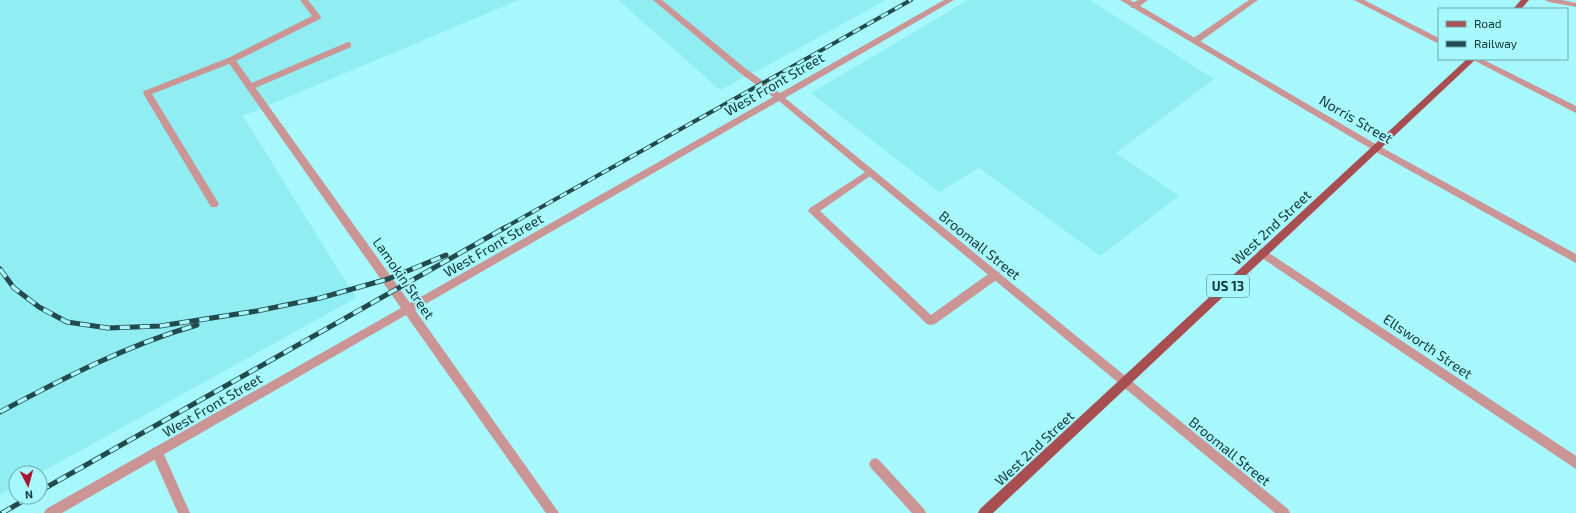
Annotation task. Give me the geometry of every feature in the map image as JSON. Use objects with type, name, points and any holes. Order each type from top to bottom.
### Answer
[{"type":"main road","points":[[1517,8],[1524,0]]},
{"type":"main road","name":"West 2nd Street","points":[[984,513],[1472,60]]},
{"type":"street","points":[[214,204],[147,93],[232,60],[317,17],[304,0]]},
{"type":"street","name":"Broomall Street","points":[[657,0],[743,71],[779,97],[1284,513]]},
{"type":"street","name":"West Front Street","points":[[50,513],[409,310],[950,0]]},
{"type":"street","name":"Norris Street","points":[[1124,0],[1376,148],[1576,259]]},
{"type":"street","points":[[1134,6],[1144,0]]},
{"type":"street","points":[[1195,41],[1254,0]]},
{"type":"street","points":[[1358,0],[1438,40]]},
{"type":"street","points":[[1549,0],[1576,5]]},
{"type":"street","points":[[250,87],[348,45]]},
{"type":"street","name":"Lamokin Street","points":[[232,60],[553,513]]},
{"type":"street","points":[[1475,60],[1576,110]]},
{"type":"street","points":[[870,172],[813,211],[931,321],[995,275]]},
{"type":"street","name":"Ellsworth Street","points":[[1263,253],[1576,463]]},
{"type":"street","points":[[157,452],[184,513]]},
{"type":"street","points":[[875,464],[920,513]]},
{"type":"shaded area","points":[[0,0],[519,0],[243,116],[356,298],[48,469],[48,465],[8,465],[8,490],[0,495]]},
{"type":"shaded area","points":[[618,0],[886,0],[720,90]]},
{"type":"shaded area","points":[[968,0],[1090,0],[1214,79],[1116,153],[1179,196],[1100,256],[979,168],[939,192],[811,93]]},
{"type":"railway","points":[[504,228],[911,0]]},
{"type":"railway","points":[[48,486],[506,227]]},
{"type":"railway","points":[[0,269],[14,288],[39,307],[67,322],[108,328],[160,326],[257,311],[320,298],[388,279],[446,255]]},
{"type":"railway","points":[[0,412],[96,363],[146,342],[197,325]]},
{"type":"railway","points":[[2,513],[16,505]]}]
